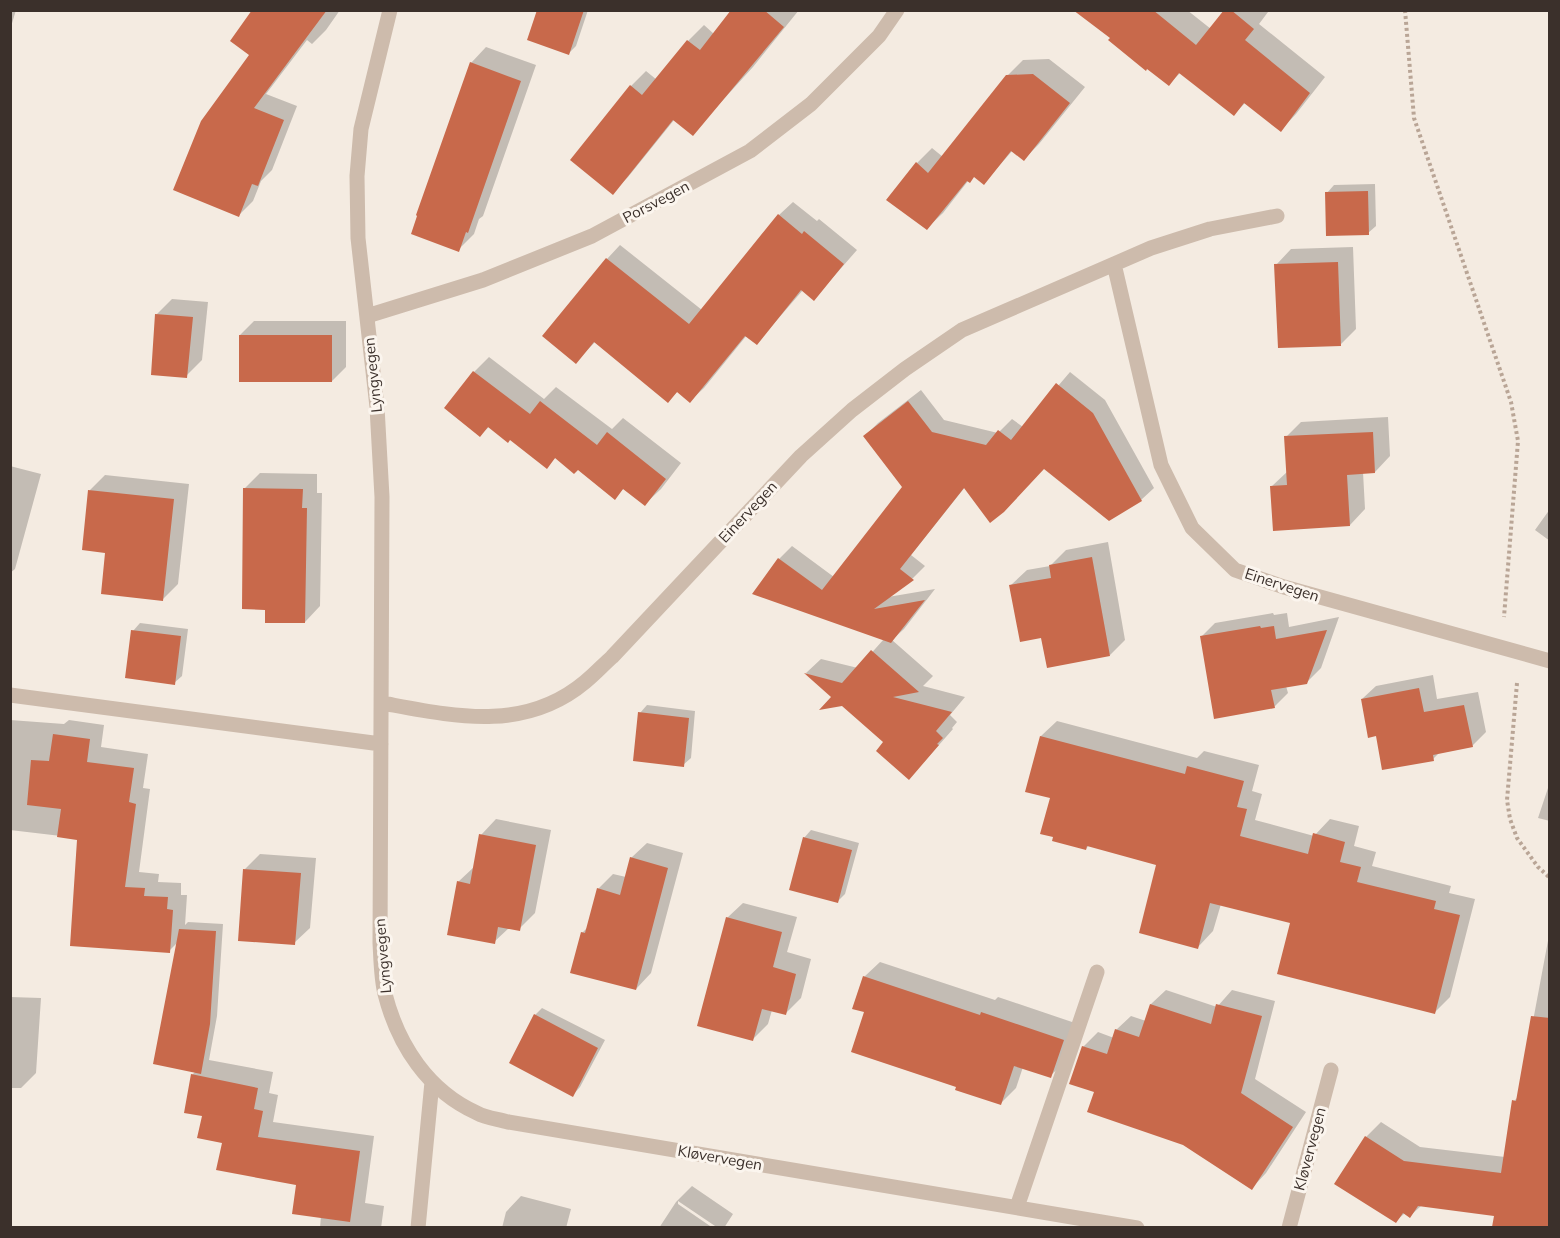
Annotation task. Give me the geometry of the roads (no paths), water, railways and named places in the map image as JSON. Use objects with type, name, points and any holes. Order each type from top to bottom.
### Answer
[{"type":"street","name":"Lyngvegen","points":[[390,10],[361,129],[357,176],[358,238],[377,407],[382,496],[380,943],[384,991],[396,1029],[411,1057],[432,1082]]},
{"type":"street","name":"Porsvegen","points":[[367,316],[483,280],[592,236],[750,151],[811,104],[879,36],[897,10]]},
{"type":"street","name":"Einervegen","points":[[382,703],[441,714],[487,718],[523,714],[555,702],[585,683],[612,657],[801,456],[852,410],[905,369],[962,330],[1151,248],[1210,229],[1277,216]]},
{"type":"street","name":"Einervegen","points":[[1114,264],[1161,465],[1192,528],[1235,570],[1284,587],[1550,661]]},
{"type":"street","points":[[10,695],[381,744]]},
{"type":"street","points":[[1017,1208],[1097,972]]},
{"type":"street","name":"Kløvervegen","points":[[1289,1227],[1330,1070]]},
{"type":"street","points":[[418,1227],[432,1082]]},
{"type":"street","name":"Kløvervegen","points":[[432,1082],[453,1100],[479,1114],[508,1122],[1137,1227]]}]
